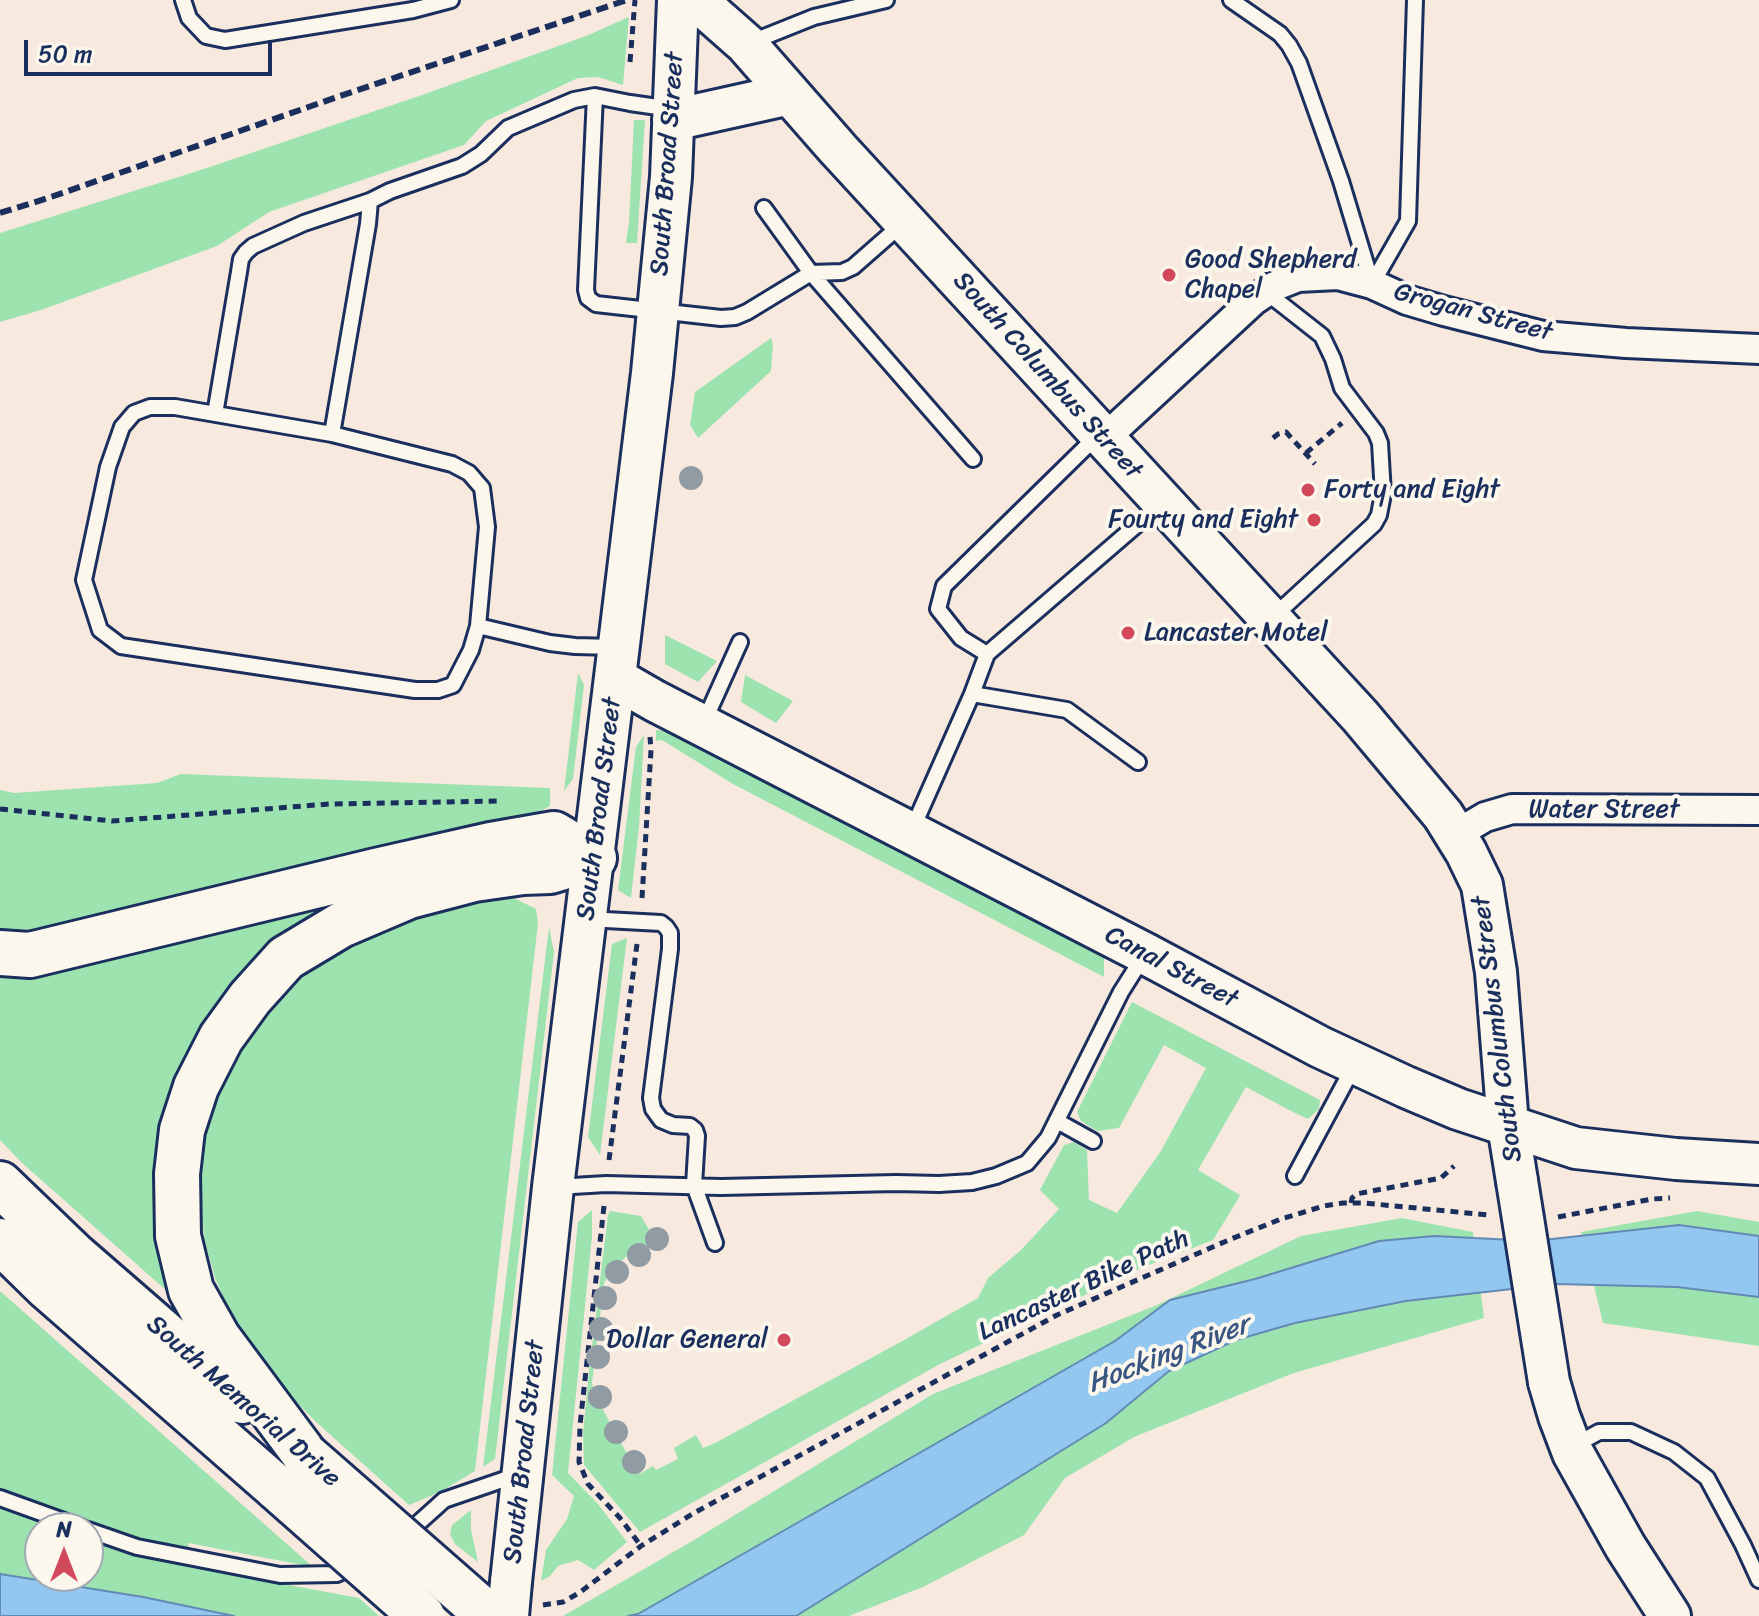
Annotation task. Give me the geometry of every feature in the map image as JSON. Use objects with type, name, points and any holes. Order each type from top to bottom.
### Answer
[{"type":"highway","points":[[0,953],[30,955],[376,871],[554,834],[594,858]]},
{"type":"highway","points":[[305,1455],[218,1338],[191,1290],[178,1236],[177,1174],[182,1130],[196,1087],[221,1038],[250,998],[286,958],[341,925],[422,892],[474,879],[550,871],[594,858]]},
{"type":"highway","name":"South Memorial Drive","points":[[0,1184],[75,1256],[305,1455],[511,1605]]},
{"type":"highway","name":"South Memorial Drive","points":[[0,1241],[47,1287],[422,1616]]},
{"type":"street","name":"South Broad Street","points":[[511,1605],[553,1187],[658,312],[671,177],[678,0]]},
{"type":"street","name":"South Columbus Street","points":[[696,0],[746,44],[838,149],[1360,716],[1443,815],[1466,852],[1482,885],[1496,972],[1508,1125],[1509,1198],[1549,1382],[1571,1447],[1625,1546],[1670,1616]]},
{"type":"street","points":[[673,114],[790,94]]},
{"type":"street","name":"Grogan Street","points":[[1102,436],[1254,300],[1298,277],[1338,275],[1372,284],[1419,303],[1543,336],[1759,349]]},
{"type":"street","name":"Canal Street","points":[[617,663],[702,726],[1406,1087],[1458,1109],[1576,1148],[1759,1164]]},
{"type":"street","name":"Water Street","points":[[1455,835],[1485,817],[1512,809],[1759,810]]},
{"type":"lane","points":[[183,0],[189,18],[206,36],[225,40],[413,10],[451,0]]},
{"type":"lane","points":[[746,44],[814,17],[886,0]]},
{"type":"lane","points":[[1231,0],[1280,34],[1299,63],[1341,181],[1372,284]]},
{"type":"lane","points":[[1372,284],[1408,221],[1415,0]]},
{"type":"lane","points":[[595,96],[586,290],[588,298],[596,304],[735,317],[811,273],[842,272],[853,267],[906,221]]},
{"type":"lane","points":[[215,414],[241,259],[253,246],[304,223],[462,166],[481,154],[508,128],[574,100],[595,96],[673,114]]},
{"type":"lane","points":[[332,434],[370,201]]},
{"type":"lane","points":[[764,208],[811,273],[973,459]]},
{"type":"lane","points":[[1266,292],[1322,336],[1342,388],[1380,443],[1383,494],[1374,524],[1271,619]]},
{"type":"lane","points":[[150,407],[175,407],[215,414],[332,434],[452,464],[469,473],[482,488],[487,527],[478,626],[471,650],[453,685],[438,690],[415,690],[141,650],[121,646],[100,630],[84,580],[108,467],[122,427],[134,413],[150,407]]},
{"type":"lane","points":[[987,654],[961,638],[938,609],[944,586],[1102,436]]},
{"type":"lane","points":[[910,832],[987,654],[1163,502]]},
{"type":"lane","points":[[478,626],[575,646],[617,663]]},
{"type":"lane","points":[[702,726],[740,642]]},
{"type":"lane","points":[[972,694],[1067,710],[1138,762]]},
{"type":"lane","points":[[587,919],[661,923],[670,933],[651,1098],[653,1109],[661,1120],[673,1125],[690,1126],[695,1130],[694,1185],[715,1243]]},
{"type":"lane","points":[[553,1187],[606,1184],[939,1184],[972,1182],[996,1176],[1027,1163],[1048,1138],[1121,992],[1146,954]]},
{"type":"lane","points":[[1295,1176],[1355,1063]]},
{"type":"lane","points":[[1057,1121],[1093,1141]]},
{"type":"lane","points":[[1571,1447],[1599,1432],[1631,1432],[1674,1452],[1707,1478],[1759,1580]]},
{"type":"lane","points":[[104,1535],[137,1547],[280,1575],[337,1574],[385,1551],[444,1500],[523,1472]]},
{"type":"lane","points":[[0,1498],[39,1512]]},
{"type":"path","points":[[630,62],[635,0]]},
{"type":"path","points":[[1306,453],[1359,411]]},
{"type":"path","points":[[1273,438],[1286,432],[1315,464]]},
{"type":"path","points":[[0,809],[112,821],[329,804],[502,801]]},
{"type":"path","points":[[1351,1203],[1356,1194],[1441,1178],[1454,1166]]},
{"type":"path","name":"Lancaster Bike Path","points":[[511,1605],[563,1602],[641,1546],[694,1513],[1057,1315],[1281,1219],[1324,1206],[1351,1203],[1509,1198]]},
{"type":"path","points":[[1554,1218],[1672,1198]]},
{"type":"path","points":[[603,1213],[580,1425],[579,1462],[588,1484],[641,1546]]},
{"type":"green space","points":[[629,17],[623,85],[598,77],[578,78],[486,121],[464,145],[269,212],[217,246],[0,322],[0,233],[207,168],[422,95],[586,36]]},
{"type":"green space","points":[[634,120],[645,120],[637,243],[626,243],[629,222]]},
{"type":"green space","points":[[771,338],[771,371],[698,438],[690,425],[695,392]]},
{"type":"green space","points":[[665,635],[717,661],[698,682],[665,664]]},
{"type":"green space","points":[[578,673],[584,685],[573,779],[564,791]]},
{"type":"green space","points":[[745,675],[793,701],[776,723],[741,702]]},
{"type":"green space","points":[[656,730],[666,731],[720,753],[1104,948],[1104,977],[733,784],[662,740],[656,741]]},
{"type":"green space","points":[[644,735],[631,898],[618,890],[636,747]]},
{"type":"green space","points":[[181,774],[550,788],[550,806],[526,819],[108,916],[38,929],[0,931],[0,790],[14,793],[157,783]]},
{"type":"green space","points":[[360,893],[286,939],[222,996],[188,1053],[165,1116],[176,1291],[168,1292],[0,1140],[0,965]]},
{"type":"green space","points":[[496,895],[516,899],[536,909],[538,923],[475,1471],[440,1492],[409,1505],[316,1422],[270,1375],[232,1316],[215,1278],[204,1238],[200,1182],[205,1136],[237,1047],[269,1009],[309,970],[349,946],[359,932]]},
{"type":"green space","points":[[549,927],[554,952],[495,1459],[483,1467]]},
{"type":"green space","points":[[627,938],[600,1155],[588,1137],[612,944]]},
{"type":"green space","points":[[1132,1002],[1320,1100],[1319,1109],[1308,1119],[1246,1087],[1198,1170],[1240,1195],[1213,1240],[1139,1269],[940,1364],[640,1532],[584,1465],[583,1434],[589,1371],[610,1211],[641,1216],[651,1233],[651,1244],[626,1257],[612,1269],[604,1283],[592,1383],[596,1397],[637,1472],[641,1473],[653,1466],[656,1470],[678,1459],[674,1448],[696,1435],[703,1448],[717,1442],[978,1298],[988,1278],[1021,1250],[1059,1209],[1040,1190],[1064,1145],[1074,1142],[1087,1150],[1089,1200],[1117,1213],[1161,1151],[1206,1068],[1164,1045],[1119,1128],[1097,1131],[1081,1121],[1077,1112]]},
{"type":"green space","points":[[592,1210],[592,1237],[568,1473],[598,1504],[627,1542],[594,1570],[578,1560],[558,1566],[541,1581],[546,1550],[567,1519],[574,1496],[552,1475],[578,1222]]},
{"type":"green space","points":[[1697,1211],[1759,1222],[1759,1346],[1603,1323],[1581,1232]]},
{"type":"green space","points":[[1402,1218],[1473,1232],[1484,1318],[1294,1373],[1134,1437],[1065,1478],[1024,1535],[923,1587],[849,1616],[563,1616],[933,1394],[1157,1305],[1301,1236]]},
{"type":"green space","points":[[0,1291],[313,1567],[188,1543],[192,1567],[359,1598],[379,1616],[0,1616]]},
{"type":"green space","points":[[471,1510],[471,1530],[478,1562],[455,1544],[450,1534],[452,1525]]},
{"type":"water","name":"Hocking River","points":[[1679,1225],[1759,1236],[1759,1297],[1677,1287],[1556,1284],[1406,1301],[1295,1323],[1236,1340],[1169,1371],[1106,1423],[796,1616],[628,1616],[638,1614],[1115,1341],[1170,1300],[1255,1279],[1379,1241],[1434,1236],[1534,1241]]},
{"type":"water","points":[[0,1574],[24,1578],[24,1592],[104,1591],[234,1616],[0,1616]]},
{"type":"railway","points":[[0,213],[627,0]]},
{"type":"place","name":"Good Shepherd Chapel","points":[[1169,275]]},
{"type":"place","name":"Forty and Eight","points":[[1308,490]]},
{"type":"place","name":"Fourty and Eight","points":[[1314,520]]},
{"type":"place","name":"Lancaster Motel","points":[[1128,633]]},
{"type":"place","name":"Dollar General","points":[[784,1340]]}]
